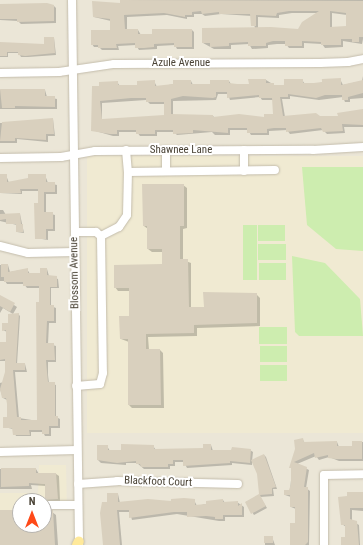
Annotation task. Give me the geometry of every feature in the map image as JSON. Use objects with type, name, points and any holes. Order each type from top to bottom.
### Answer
[{"type":"street","name":"Blossom Avenue","points":[[72,0],[78,544]]},
{"type":"street","name":"Azule Avenue","points":[[0,73],[73,69],[114,64],[327,63],[363,59]]},
{"type":"street","name":"Shawnee Lane","points":[[0,158],[60,157],[74,154],[126,150],[342,150],[363,147]]},
{"type":"street","points":[[101,236],[119,227],[127,215],[128,172],[126,150]]},
{"type":"street","points":[[166,150],[166,170]]},
{"type":"street","points":[[244,150],[244,171]]},
{"type":"street","points":[[128,172],[166,170],[275,170]]},
{"type":"street","points":[[74,232],[96,232],[101,236]]},
{"type":"street","points":[[76,386],[100,384],[103,373],[101,236]]},
{"type":"street","points":[[0,246],[28,253],[74,252]]},
{"type":"street","points":[[0,452],[77,450]]},
{"type":"street","points":[[324,545],[324,475],[363,474]]},
{"type":"street","name":"Blackfoot Court","points":[[78,484],[117,481],[238,484]]},
{"type":"street","points":[[52,505],[78,505]]},
{"type":"shaded area","points":[[0,0],[363,0],[363,545],[0,545]]},
{"type":"shaded area","points":[[87,156],[363,156],[363,433],[87,433]]},
{"type":"shaded area","points":[[39,465],[66,465],[67,509],[52,504],[52,493],[38,493]]},
{"type":"shaded area","points":[[0,493],[12,493],[12,533],[0,545]]},
{"type":"green space","points":[[302,167],[363,167],[363,251],[336,249],[307,225]]},
{"type":"green space","points":[[243,225],[257,225],[257,280],[243,280]]},
{"type":"green space","points":[[258,225],[285,225],[285,241],[258,241]]},
{"type":"green space","points":[[258,244],[286,244],[286,260],[258,260]]},
{"type":"green space","points":[[292,256],[325,263],[360,299],[363,336],[299,336],[295,332]]},
{"type":"green space","points":[[259,263],[286,263],[286,280],[259,280]]},
{"type":"green space","points":[[259,327],[287,327],[287,344],[259,344]]},
{"type":"green space","points":[[260,346],[287,346],[287,362],[260,362]]},
{"type":"green space","points":[[260,365],[287,365],[287,381],[260,381]]},
{"type":"building","points":[[120,0],[363,1],[363,37],[359,37],[359,42],[352,42],[352,39],[341,39],[341,45],[321,45],[321,42],[302,41],[302,46],[285,46],[285,41],[273,41],[266,43],[266,46],[248,46],[248,42],[229,43],[229,46],[210,47],[210,43],[202,43],[202,28],[271,27],[298,29],[302,22],[319,11],[289,11],[277,13],[276,16],[256,15],[256,26],[251,26],[250,14],[219,14],[219,12],[202,14],[201,11],[192,12],[192,15],[185,15],[185,17],[164,13],[124,15],[125,29],[138,29],[138,34],[152,34],[152,29],[192,29],[192,47],[174,47],[174,43],[154,44],[154,47],[144,48],[135,48],[135,43],[116,44],[117,48],[98,48],[98,45],[91,45],[91,30],[110,30],[110,19],[93,17],[92,1],[120,3]],"holes":[[[330,11],[346,13],[346,26],[330,27]]]},
{"type":"building","points":[[47,3],[54,5],[54,21],[17,22],[17,19],[0,19],[0,4]]},
{"type":"building","points":[[44,37],[54,37],[55,53],[25,56],[18,55],[18,52],[7,52],[7,56],[0,56],[0,42],[44,44]]},
{"type":"building","points":[[341,78],[341,85],[363,80],[363,93],[348,97],[348,100],[342,100],[342,95],[325,95],[316,98],[288,94],[288,97],[280,97],[283,116],[316,113],[320,116],[338,116],[337,113],[363,109],[363,125],[342,124],[343,131],[323,132],[321,128],[286,132],[286,128],[274,128],[267,129],[267,133],[247,133],[247,128],[228,128],[228,133],[193,130],[193,133],[173,134],[173,130],[155,130],[155,134],[136,134],[136,130],[117,130],[117,134],[110,134],[91,131],[92,86],[99,86],[99,82],[118,81],[118,85],[137,85],[137,81],[155,80],[155,86],[173,84],[173,80],[191,80],[191,84],[210,84],[210,80],[229,80],[229,83],[249,84],[248,79],[266,79],[266,83],[284,85],[284,79],[303,79],[303,83],[314,83],[322,82],[322,79]],"holes":[[[216,92],[227,92],[227,98],[259,95],[259,98],[272,98],[273,114],[264,114],[264,117],[239,114],[213,117],[213,115],[171,114],[171,99],[183,96],[213,98],[216,97]],[[146,98],[146,102],[164,102],[164,115],[102,119],[100,101]]]},
{"type":"building","points":[[0,89],[45,89],[45,96],[55,96],[55,107],[15,106],[15,108],[2,108]]},
{"type":"building","points":[[53,118],[54,134],[46,134],[46,140],[15,138],[15,141],[0,141],[2,122]]},
{"type":"building","points":[[0,174],[7,174],[7,182],[28,178],[28,174],[46,174],[46,182],[55,182],[55,192],[44,192],[44,212],[53,212],[53,229],[46,229],[46,239],[35,239],[34,203],[38,203],[38,189],[20,189],[21,193],[0,193]]},
{"type":"building","points":[[142,184],[184,184],[184,226],[180,226],[180,259],[188,259],[189,307],[204,307],[203,292],[257,293],[257,323],[194,325],[194,333],[146,334],[146,349],[160,349],[161,405],[128,405],[128,339],[120,339],[119,316],[129,316],[129,288],[114,288],[114,265],[162,264],[162,249],[147,249],[147,226],[143,226]]},
{"type":"building","points":[[20,213],[21,224],[6,224],[6,219],[0,220],[0,214]]},
{"type":"building","points":[[16,224],[23,224],[23,232],[16,232]]},
{"type":"building","points":[[1,264],[8,264],[8,272],[28,268],[28,273],[40,273],[40,268],[47,268],[47,275],[57,276],[57,287],[50,287],[50,305],[54,305],[54,321],[47,321],[46,343],[54,343],[55,360],[46,360],[48,382],[55,382],[55,416],[58,416],[58,426],[49,426],[49,434],[42,434],[42,430],[29,430],[30,435],[13,435],[12,428],[3,428],[3,417],[7,417],[7,404],[6,398],[2,398],[0,389],[5,372],[5,359],[0,360],[0,342],[6,342],[6,330],[2,331],[2,323],[8,323],[8,314],[19,313],[16,363],[25,363],[25,370],[13,370],[17,417],[21,417],[21,420],[37,420],[36,302],[39,302],[39,286],[23,286],[23,282],[4,282],[4,277],[1,277]]},
{"type":"building","points":[[0,295],[15,303],[10,312],[0,306]]},
{"type":"building","points":[[303,438],[304,442],[337,441],[337,446],[352,446],[352,441],[362,441],[362,459],[336,459],[328,458],[328,455],[315,458],[314,453],[294,462],[307,467],[304,487],[308,487],[308,542],[305,545],[290,545],[290,523],[295,523],[295,507],[290,507],[290,495],[284,495],[284,490],[289,490],[291,484],[291,468],[289,468],[295,449],[294,440]]},
{"type":"building","points":[[121,444],[154,445],[154,449],[203,448],[203,444],[211,444],[211,450],[231,450],[232,447],[251,449],[250,463],[230,461],[230,463],[183,466],[183,460],[173,460],[173,464],[168,464],[168,467],[141,467],[140,464],[136,464],[136,461],[117,463],[97,460],[97,445],[108,445],[108,450],[121,450]]},
{"type":"building","points":[[264,454],[276,487],[272,488],[272,494],[260,495],[266,506],[251,514],[245,502],[259,494],[257,474],[251,460]]},
{"type":"building","points":[[1,468],[36,468],[36,473],[56,473],[58,499],[52,499],[52,493],[45,493],[45,484],[29,483],[29,486],[1,487]]},
{"type":"building","points":[[347,492],[363,492],[363,508],[350,508],[350,519],[357,521],[359,545],[341,545],[341,537],[345,537],[345,525],[341,525],[338,497],[347,496]]},
{"type":"building","points":[[107,493],[118,493],[118,502],[148,499],[171,501],[171,499],[184,498],[195,499],[195,505],[206,504],[206,501],[223,499],[223,502],[238,501],[238,506],[242,503],[242,515],[223,515],[223,519],[215,519],[215,517],[206,516],[187,517],[187,512],[174,512],[129,518],[129,510],[117,510],[120,545],[103,545],[100,513],[102,502],[107,502]]},
{"type":"building","points":[[0,510],[12,510],[12,533],[52,533],[53,510],[55,545],[0,545]]},
{"type":"building","points":[[264,536],[273,536],[273,543],[264,543]]}]
